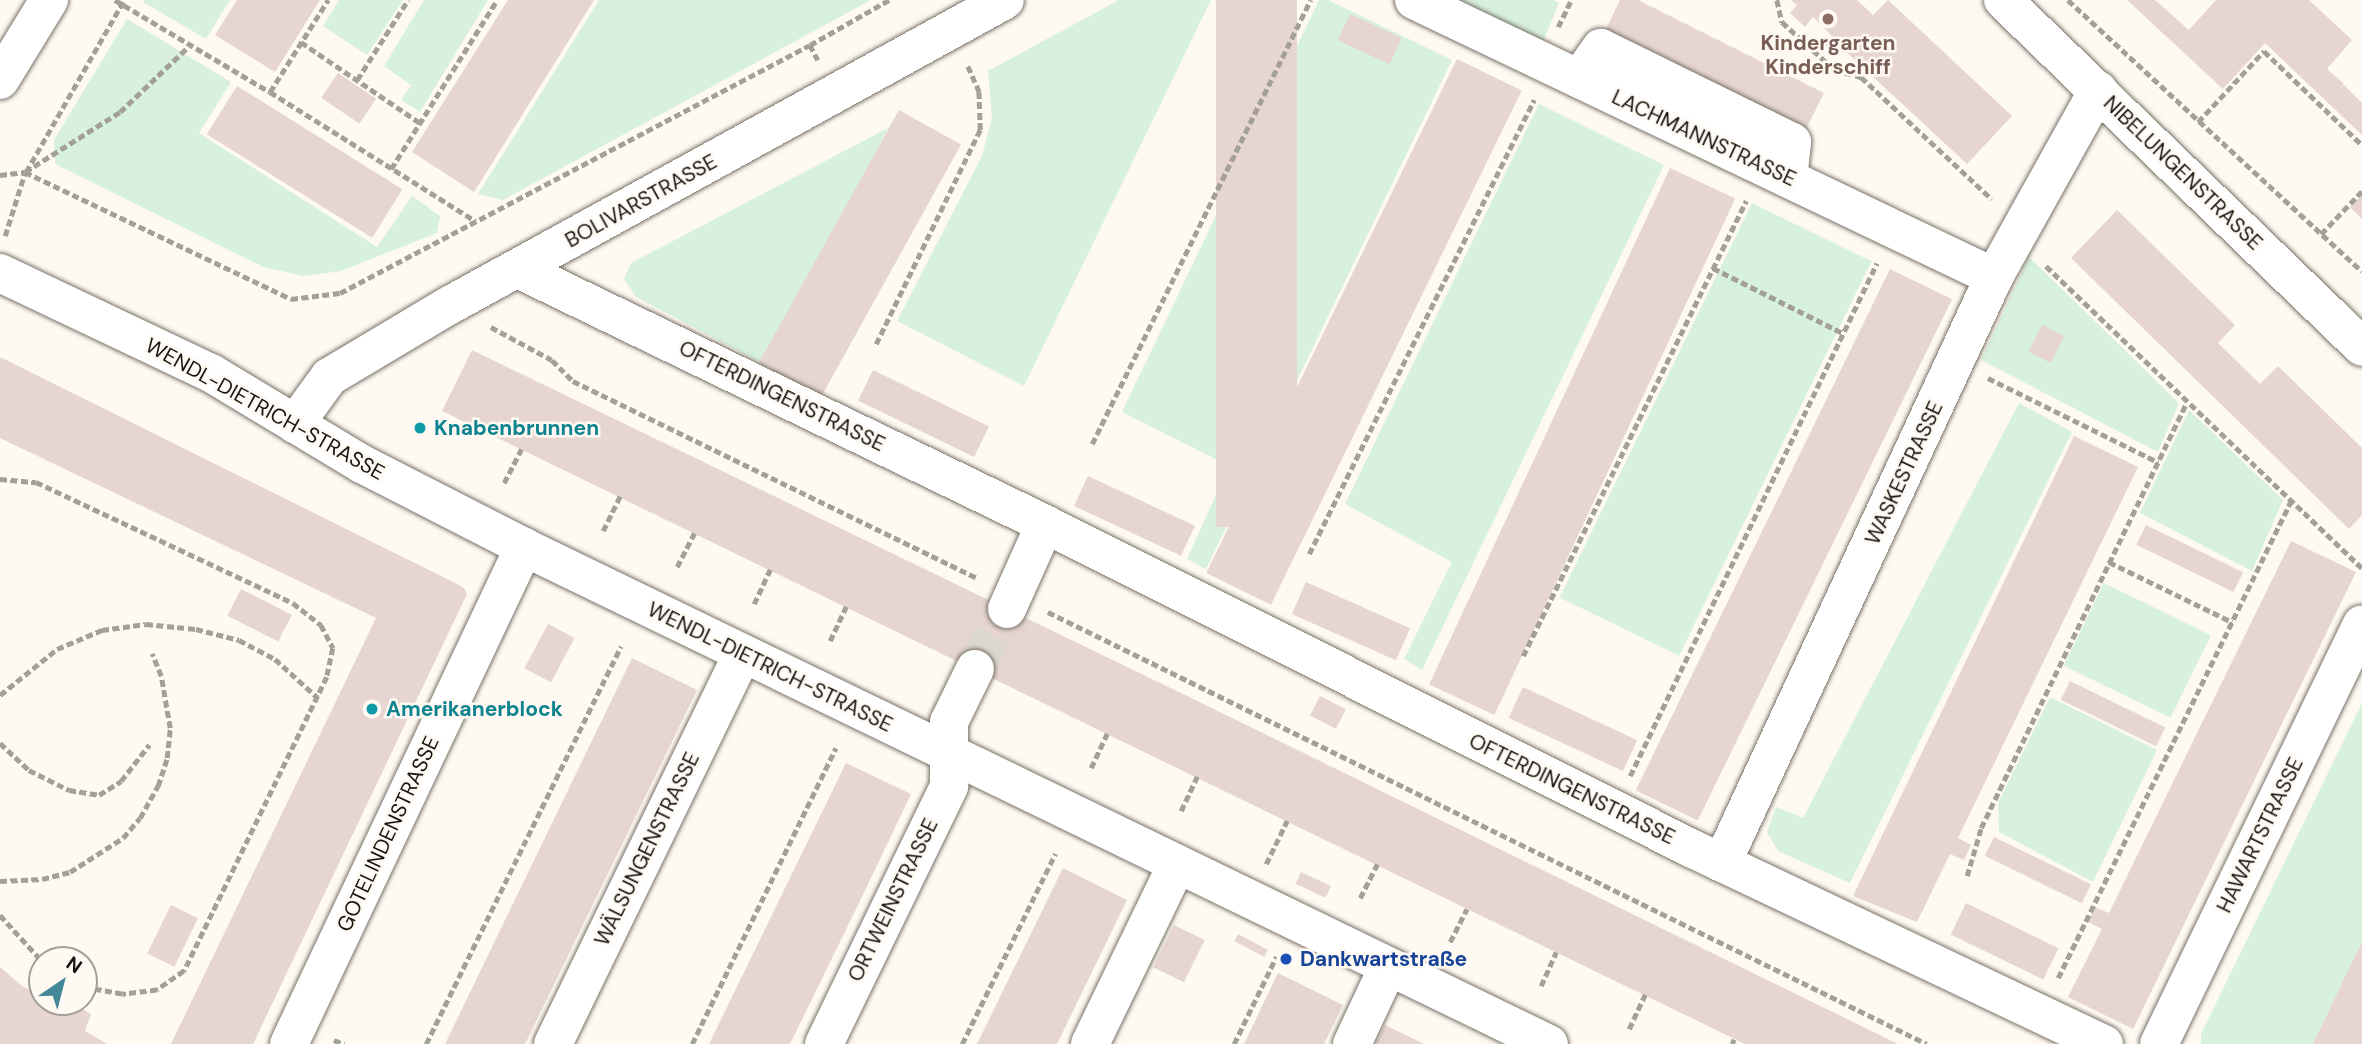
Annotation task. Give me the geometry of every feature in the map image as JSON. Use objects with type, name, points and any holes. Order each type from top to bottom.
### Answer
[{"type":"street","points":[[0,80],[49,0]]},
{"type":"street","name":"BOLIVARSTRASSE","points":[[295,424],[329,377],[450,305],[1005,0]]},
{"type":"street","points":[[1414,0],[1565,72],[1601,48],[1792,142],[1776,172]]},
{"type":"street","name":"NIBELUNGENSTRASSE","points":[[2003,0],[2362,347]]},
{"type":"street","name":"WASKESTRASSE","points":[[1723,863],[1994,278],[2098,90]]},
{"type":"street","name":"LACHMANNSTRASSE","points":[[1776,172],[1994,278]]},
{"type":"street","name":"WENDL-DIETRICH-STRASSE","points":[[2,255],[211,373],[362,464],[524,547],[1549,1044]]},
{"type":"street","name":"OFTERDINGENSTRASSE","points":[[518,269],[1045,524],[1723,863],[2104,1044]]},
{"type":"street","points":[[1010,602],[1045,524]]},
{"type":"street","name":"GOTELINDENSTRASSE","points":[[289,1044],[524,547]]},
{"type":"street","name":"HAWARTSTRASSE","points":[[2159,1044],[2362,625]]},
{"type":"street","name":"WÄLSUNGENSTRASSE","points":[[553,1044],[742,654]]},
{"type":"street","points":[[950,753],[949,722],[975,670]]},
{"type":"street","name":"ORTWEINSTRASSE","points":[[824,1044],[949,786],[950,753]]},
{"type":"street","points":[[1090,1044],[1177,864]]},
{"type":"street","points":[[1352,1044],[1388,967]]},
{"type":"path","points":[[115,0],[270,92],[476,221]]},
{"type":"path","points":[[270,92],[328,0]]},
{"type":"path","points":[[357,80],[408,0]]},
{"type":"path","points":[[391,169],[497,0]]},
{"type":"path","points":[[26,172],[291,299],[340,293],[889,0]]},
{"type":"path","points":[[1092,444],[1310,0]]},
{"type":"path","points":[[1777,0],[1782,22],[1835,69],[1861,77],[2020,233],[2186,403],[2362,568]]},
{"type":"path","points":[[2068,0],[2362,271]]},
{"type":"path","points":[[2,255],[26,172],[122,2]]},
{"type":"path","points":[[876,344],[980,130],[979,92],[951,29]]},
{"type":"path","points":[[301,43],[420,122]]},
{"type":"path","points":[[0,175],[26,172],[120,112],[190,45]]},
{"type":"path","points":[[2198,122],[2264,51],[2362,145]]},
{"type":"path","points":[[1309,554],[1565,72]]},
{"type":"path","points":[[1523,656],[1713,268],[1776,172]]},
{"type":"path","points":[[2321,234],[2362,191]]},
{"type":"path","points":[[1629,778],[1894,228]]},
{"type":"path","points":[[1713,268],[1843,333]]},
{"type":"path","points":[[450,305],[552,360],[573,381],[1010,602],[1927,1044]]},
{"type":"path","points":[[1956,362],[2158,462]]},
{"type":"path","points":[[1967,876],[1981,828],[2186,403]]},
{"type":"path","points":[[504,483],[521,449]]},
{"type":"path","points":[[0,479],[36,482],[293,603],[321,625],[333,648],[327,677],[184,971],[157,990],[122,994],[98,990]]},
{"type":"path","points":[[603,531],[620,496]]},
{"type":"path","points":[[2055,985],[2291,501]]},
{"type":"path","points":[[677,567],[694,533]]},
{"type":"path","points":[[2109,562],[2232,622]]},
{"type":"path","points":[[754,604],[770,570]]},
{"type":"path","points":[[830,641],[846,607]]},
{"type":"path","points":[[0,695],[24,672],[57,649],[102,630],[146,624],[196,628],[239,640],[275,659],[317,697]]},
{"type":"path","points":[[426,1044],[621,646]]},
{"type":"path","points":[[0,881],[43,879],[70,872],[123,838],[139,818],[158,786],[167,758],[170,728],[162,676],[152,654]]},
{"type":"path","points":[[1091,768],[1107,733]]},
{"type":"path","points":[[0,743],[29,770],[69,790],[99,795],[121,781],[149,746]]},
{"type":"path","points":[[692,1044],[836,748]]},
{"type":"path","points":[[1181,811],[1197,777]]},
{"type":"path","points":[[1260,876],[1287,821]]},
{"type":"path","points":[[962,1044],[1055,854]]},
{"type":"path","points":[[1360,898],[1377,864]]},
{"type":"path","points":[[1450,942],[1467,909]]},
{"type":"path","points":[[0,915],[28,946]]},
{"type":"path","points":[[1234,1044],[1279,952]]},
{"type":"path","points":[[1541,986],[1556,952]]},
{"type":"path","points":[[1629,1029],[1645,995]]},
{"type":"green space","points":[[230,0],[206,39],[143,2]]},
{"type":"green space","points":[[339,0],[403,0],[367,55],[323,26]]},
{"type":"green space","points":[[424,0],[488,0],[420,112],[401,100],[411,85],[384,66]]},
{"type":"green space","points":[[599,0],[871,0],[503,200],[478,194]]},
{"type":"green space","points":[[1119,0],[1211,0],[1024,386],[897,321],[982,156],[992,117],[988,71]]},
{"type":"green space","points":[[1319,0],[1328,0],[1452,60],[1206,569],[1187,559],[1229,466],[1122,412]]},
{"type":"green space","points":[[1460,0],[1553,0],[1559,3],[1543,42]]},
{"type":"green space","points":[[127,19],[231,82],[199,133],[377,247],[412,196],[440,216],[437,233],[341,271],[304,276],[263,267],[55,164],[54,140]]},
{"type":"green space","points":[[1539,104],[1664,165],[1422,670],[1404,659],[1452,562],[1345,504]]},
{"type":"green space","points":[[888,128],[769,367],[636,297],[624,279],[631,263]]},
{"type":"green space","points":[[1752,203],[1872,261],[1679,656],[1560,598]]},
{"type":"green space","points":[[2029,257],[2179,403],[2158,452],[1981,360]]},
{"type":"green space","points":[[2019,403],[2072,432],[1850,883],[1778,851],[1767,832],[1776,807],[1803,818]]},
{"type":"green space","points":[[2189,410],[2283,500],[2252,571],[2140,513]]},
{"type":"green space","points":[[2104,583],[2211,635],[2171,718],[2064,666]]},
{"type":"green space","points":[[2050,697],[2157,750],[2093,882],[1999,832],[1998,803]]},
{"type":"green space","points":[[2362,703],[2362,943],[2313,1044],[2201,1044],[2201,1034]]},
{"type":"building","points":[[237,0],[320,0],[275,72],[215,35]]},
{"type":"building","points":[[508,0],[594,0],[474,192],[412,152]]},
{"type":"building","points":[[1216,0],[1297,0],[1297,527],[1216,527]]},
{"type":"building","points":[[1620,0],[1638,0],[1824,93],[1805,131],[1605,31]]},
{"type":"building","points":[[1791,0],[1857,0],[1873,15],[1888,0],[2012,116],[1967,164],[1842,48],[1836,55],[1824,44],[1832,36],[1813,17],[1805,27],[1790,13],[1797,5]]},
{"type":"building","points":[[2127,0],[2155,0],[2189,30],[2216,0],[2309,0],[2352,40],[2327,69],[2344,84],[2338,90],[2344,85],[2362,103],[2362,135],[2265,43],[2223,89]]},
{"type":"building","points":[[1350,14],[1402,38],[1389,64],[1338,40]]},
{"type":"building","points":[[1457,59],[1522,91],[1271,605],[1206,573]]},
{"type":"building","points":[[338,73],[376,99],[359,124],[321,98]]},
{"type":"building","points":[[237,86],[402,189],[372,238],[207,134]]},
{"type":"building","points":[[899,110],[961,144],[821,398],[758,364]]},
{"type":"building","points":[[1670,168],[1735,198],[1494,715],[1429,685]]},
{"type":"building","points":[[2362,195],[2362,219],[2350,207]]},
{"type":"building","points":[[2117,210],[2235,325],[2218,343],[2260,384],[2278,366],[2362,448],[2362,515],[2349,529],[2071,258]]},
{"type":"building","points":[[1890,269],[1952,299],[1698,821],[1636,790]]},
{"type":"building","points":[[2042,325],[2064,336],[2051,363],[2028,352]]},
{"type":"building","points":[[472,350],[1898,1044],[1745,1044],[442,411]]},
{"type":"building","name":"Amerikanerblock","points":[[0,357],[457,584],[464,588],[467,594],[253,1044],[171,1044],[376,618],[0,438]]},
{"type":"building","points":[[873,370],[989,427],[974,457],[858,401]]},
{"type":"building","points":[[2074,436],[2138,467],[1958,838],[1971,845],[1964,860],[1950,854],[1917,922],[1853,896]]},
{"type":"building","points":[[1088,476],[1195,526],[1181,556],[1074,506]]},
{"type":"building","points":[[2146,525],[2243,572],[2233,592],[2136,545]]},
{"type":"building","points":[[2291,541],[2356,572],[2133,1029],[2068,997],[2102,929],[2088,922],[2095,907],[2109,913]]},
{"type":"building","points":[[1306,582],[1410,628],[1396,660],[1292,614]]},
{"type":"building","points":[[241,589],[292,615],[278,642],[227,616]]},
{"type":"building","points":[[548,624],[574,638],[551,682],[525,668]]},
{"type":"building","points":[[632,658],[697,690],[525,1044],[445,1044]]},
{"type":"building","points":[[2070,681],[2165,727],[2156,746],[2061,700]]},
{"type":"building","points":[[1523,687],[1637,740],[1623,771],[1509,718]]},
{"type":"building","points":[[1320,696],[1346,709],[1336,729],[1310,716]]},
{"type":"building","points":[[846,763],[911,794],[860,901],[790,1044],[709,1044]]},
{"type":"building","points":[[1994,837],[2091,884],[2082,903],[1985,856]]},
{"type":"building","points":[[1063,868],[1127,900],[1057,1044],[977,1044]]},
{"type":"building","points":[[1301,872],[1331,886],[1325,898],[1296,884]]},
{"type":"building","points":[[1966,903],[2059,948],[2043,980],[1951,934]]},
{"type":"building","points":[[171,905],[198,918],[174,967],[147,954]]},
{"type":"building","points":[[1174,925],[1205,940],[1184,982],[1153,967]]},
{"type":"building","points":[[1238,934],[1268,950],[1264,957],[1234,941]]},
{"type":"building","points":[[2362,943],[2362,1044],[2313,1044],[2355,956]]},
{"type":"building","points":[[0,967],[28,989],[28,1016],[90,1016],[85,1031],[107,1044],[0,1044]]},
{"type":"building","points":[[1278,973],[1343,1005],[1324,1044],[1244,1044]]},
{"type":"building","points":[[1385,1025],[1424,1044],[1375,1044]]},
{"type":"tunnel","points":[[975,669],[1007,609]]},
{"type":"place","name":"Kindergarten Kinderschiff","points":[[1828,19]]},
{"type":"place","name":"Knabenbrunnen","points":[[420,428]]},
{"type":"place","name":"Amerikanerblock","points":[[372,709]]},
{"type":"place","name":"Dankwartstraße","points":[[1286,959]]}]
